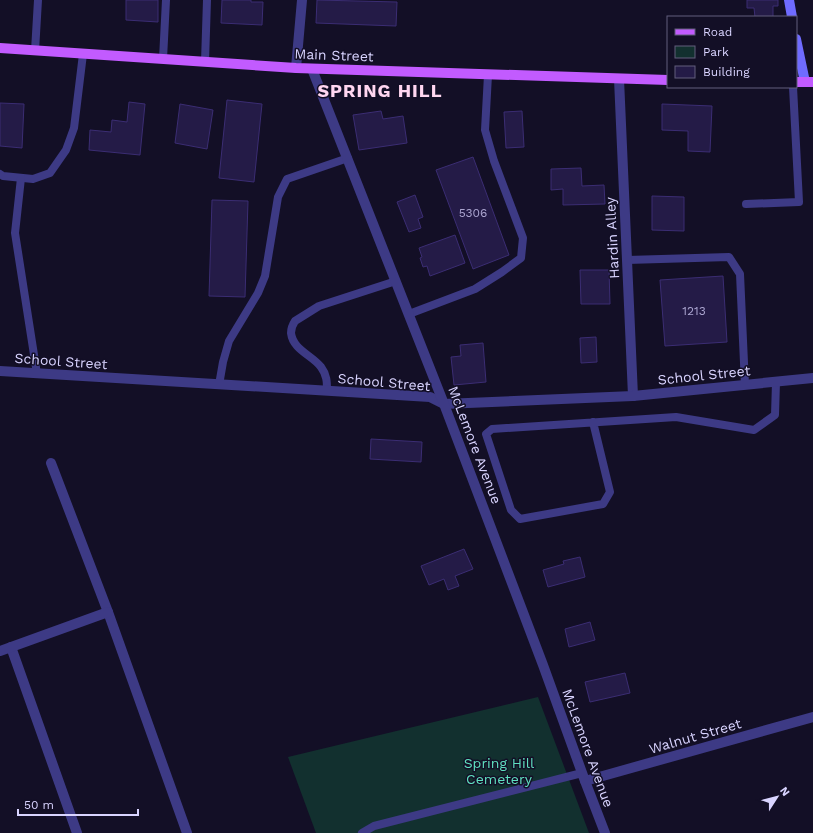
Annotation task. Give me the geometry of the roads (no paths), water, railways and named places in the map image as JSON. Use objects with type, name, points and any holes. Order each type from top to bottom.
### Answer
[{"type":"main road","points":[[789,0],[792,16]]},
{"type":"main road","points":[[797,44],[805,82]]},
{"type":"main road","name":"Main Street","points":[[0,48],[312,69],[667,80]]},
{"type":"street","points":[[296,68],[302,0]]},
{"type":"street","name":"McLemore Avenue","points":[[312,69],[444,404],[605,833]]},
{"type":"street","name":"Hardin Alley","points":[[619,79],[633,396]]},
{"type":"street","name":"School Street","points":[[0,371],[430,397],[444,404],[633,396],[813,378]]},
{"type":"street","points":[[51,462],[108,612],[187,833]]},
{"type":"street","points":[[0,651],[108,612]]},
{"type":"street","points":[[11,647],[77,833]]},
{"type":"street","name":"Walnut Street","points":[[583,777],[813,717]]},
{"type":"lane","points":[[35,51],[38,0]]},
{"type":"lane","points":[[163,59],[166,0]]},
{"type":"lane","points":[[204,62],[207,0]]},
{"type":"lane","points":[[0,174],[3,176],[33,179],[50,173],[66,150],[74,128],[83,54]]},
{"type":"lane","points":[[409,314],[475,290],[521,258],[523,238],[494,161],[485,130],[488,75]]},
{"type":"lane","points":[[746,204],[798,202],[793,88]]},
{"type":"lane","points":[[219,385],[229,341],[258,292],[265,276],[278,196],[287,179],[348,158]]},
{"type":"lane","points":[[21,178],[15,233],[37,374]]},
{"type":"lane","points":[[627,260],[729,257],[740,274],[745,385]]},
{"type":"lane","points":[[327,391],[327,379],[322,368],[317,362],[296,346],[291,332],[294,321],[319,306],[396,280]]},
{"type":"lane","points":[[593,422],[610,492],[603,504],[520,519],[511,510],[486,434],[492,429],[593,422],[676,417],[754,430],[775,415],[776,382]]},
{"type":"lane","points":[[362,833],[374,826],[583,777]]},
{"type":"district","name":"SPRING HILL","points":[[380,91]]},
{"type":"park label","name":"Spring Hill Cemetery","points":[[499,772]]}]
